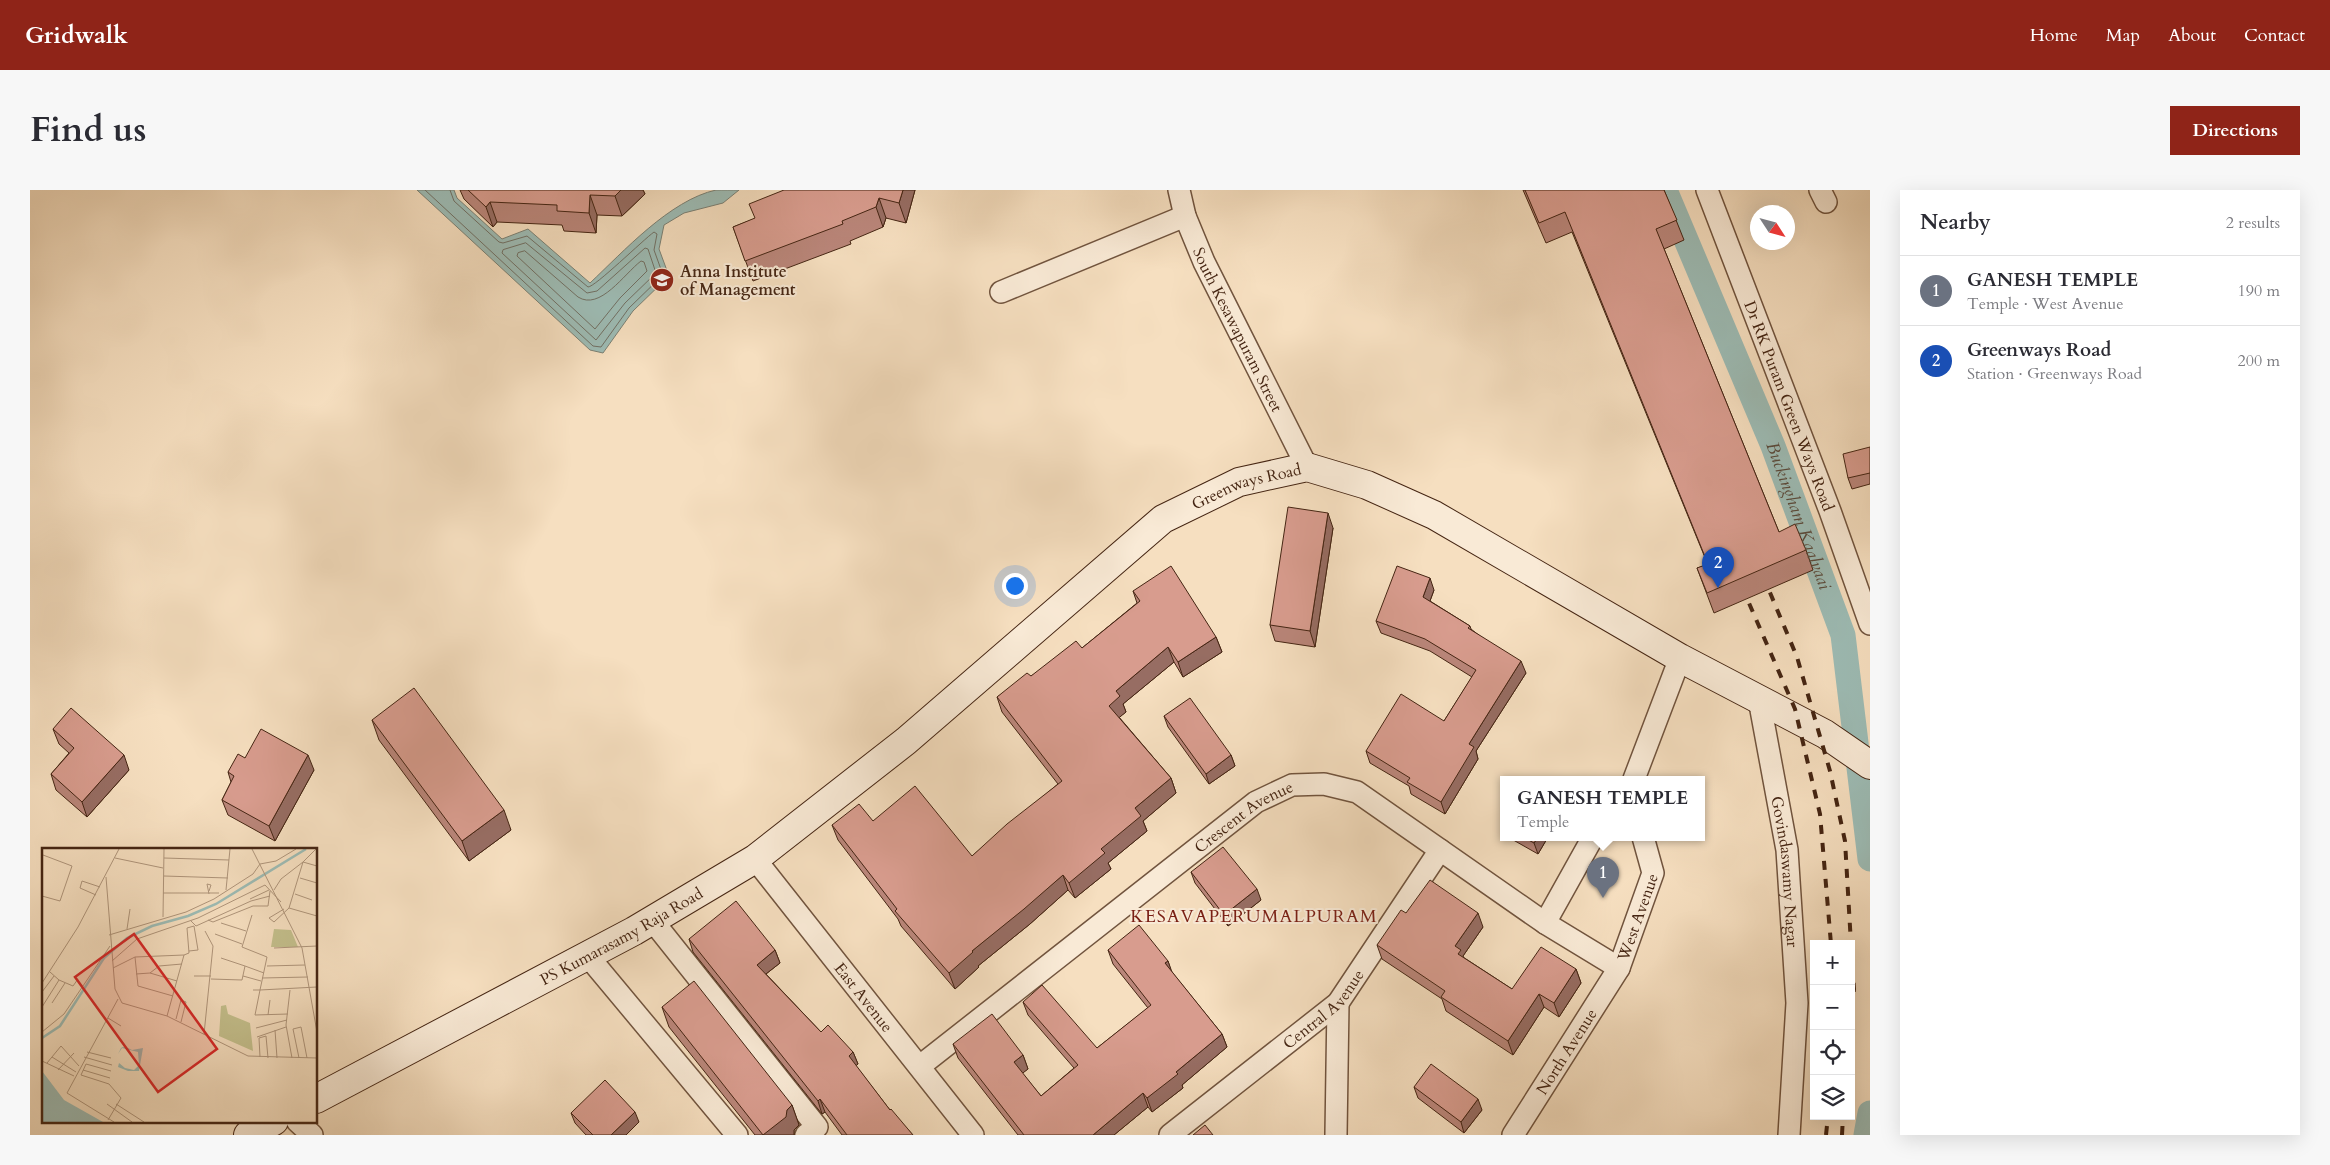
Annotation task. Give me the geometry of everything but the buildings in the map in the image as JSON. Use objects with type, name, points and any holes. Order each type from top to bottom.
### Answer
[{"type":"street","name":"South Kesawapuram Street","points":[[1178,190],[1185,216],[1204,262],[1307,467]]},
{"type":"street","name":"Dr RK Puram Green Ways Road","points":[[1707,190],[1830,511],[1870,624]]},
{"type":"street","points":[[1001,292],[1185,216]]},
{"type":"street","name":"Greenways Road","points":[[906,741],[1163,519],[1239,482],[1307,467],[1367,485],[1434,515],[1680,658],[1825,734],[1870,765]]},
{"type":"street","points":[[1635,776],[1680,658]]},
{"type":"street","name":"Govindaswamy Nagar","points":[[1759,698],[1787,850],[1797,1003],[1789,1135]]},
{"type":"street","name":"PS Kumarasamy Raja Road","points":[[318,1098],[652,920],[755,859],[906,741]]},
{"type":"street","name":"Crescent Avenue","points":[[920,1066],[1256,802],[1292,785],[1324,784],[1357,792],[1545,924],[1619,968]]},
{"type":"street","points":[[1545,924],[1591,841]]},
{"type":"street","name":"West Avenue","points":[[1619,968],[1653,873],[1644,841]]},
{"type":"street","name":"Central Avenue","points":[[1170,1135],[1338,1003],[1440,850]]},
{"type":"street","name":"East Avenue","points":[[755,859],[973,1135]]},
{"type":"street","points":[[652,920],[817,1127],[806,1135]]},
{"type":"street","points":[[587,955],[737,1135]]},
{"type":"street","name":"North Avenue","points":[[1512,1135],[1619,968]]},
{"type":"street","points":[[1336,1135],[1338,1003]]},
{"type":"street","points":[[248,1135],[272,1122]]},
{"type":"street","points":[[298,1122],[312,1135]]},
{"type":"water","points":[[417,190],[454,190],[457,198],[502,239],[528,229],[590,283],[648,229],[682,204],[716,190],[739,190],[723,203],[684,213],[664,225],[659,249],[669,276],[633,311],[603,353],[590,350]]},
{"type":"waterway","name":"Buckingham Kaalvaai","points":[[1665,190],[1773,446],[1843,635],[1870,859]]},
{"type":"waterway","name":"Buckingham Kaalvaai","points":[[1866,1135],[1870,1113]]},
{"type":"railway","points":[[1763,576],[1797,657],[1830,771],[1845,841],[1851,940]]},
{"type":"railway","points":[[1742,587],[1795,709],[1820,814],[1831,940]]},
{"type":"railway","points":[[1826,1135],[1828,1120]]},
{"type":"railway","points":[[1842,1135],[1843,1120]]},
{"type":"place","name":"Anna Institute of Management","points":[[662,280]]},
{"type":"place","name":"Greenways Road","points":[[1718,588]]},
{"type":"place","name":"GANESH TEMPLE","points":[[1603,898]]},
{"type":"district","name":"KESAVAPERUMALPURAM","points":[[1254,916]]}]
